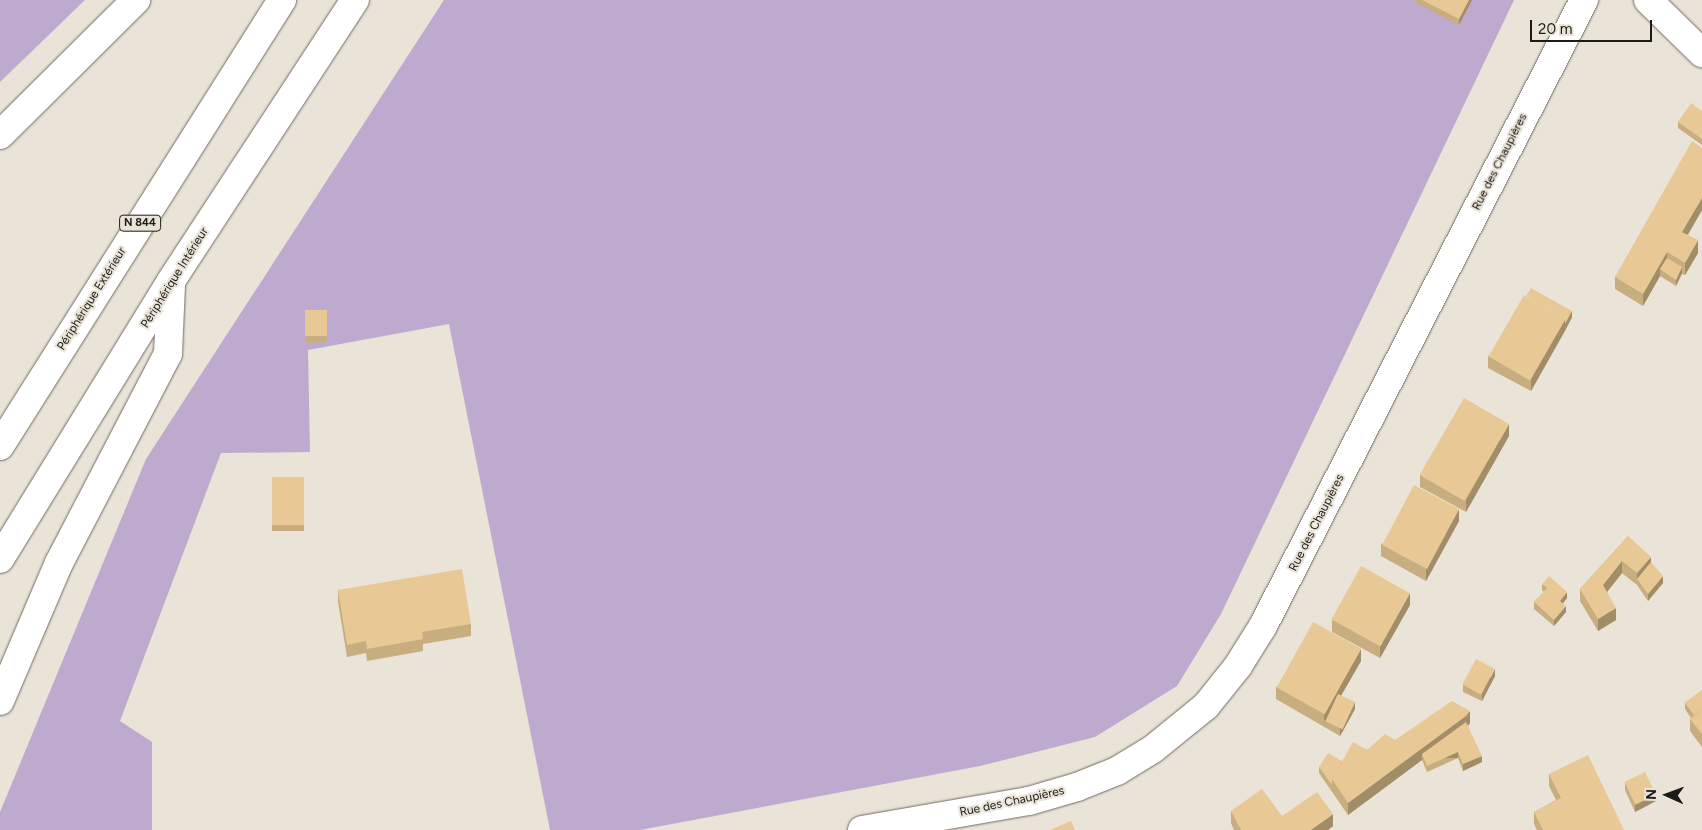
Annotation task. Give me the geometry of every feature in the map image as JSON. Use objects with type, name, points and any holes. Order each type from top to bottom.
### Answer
[{"type":"main road","points":[[0,135],[136,0]]},
{"type":"main road","name":"Périphérique Extérieur","points":[[0,446],[282,0]]},
{"type":"main road","name":"Périphérique Intérieur","points":[[0,559],[171,282],[355,0]]},
{"type":"main road","name":"Rue des Chaupières","points":[[862,830],[1029,801],[1077,787],[1117,771],[1153,749],[1206,706],[1238,666],[1263,626],[1584,0]]},
{"type":"main road","points":[[1648,0],[1702,53]]},
{"type":"main road","points":[[0,700],[59,563],[168,354],[171,282]]},
{"type":"shaded area","points":[[0,0],[85,0],[0,82]]},
{"type":"shaded area","points":[[444,0],[1514,0],[1221,614],[1177,686],[1095,737],[980,766],[640,830],[550,830],[449,324],[308,350],[310,452],[221,453],[120,721],[152,742],[152,830],[0,830],[0,812],[146,459]]},
{"type":"building","points":[[1422,0],[1469,0],[1459,19]]},
{"type":"building","points":[[1691,103],[1702,111],[1702,139],[1678,122]]},
{"type":"building","points":[[1692,141],[1702,148],[1702,198],[1682,232],[1698,240],[1685,263],[1667,252],[1643,294],[1615,277]]},
{"type":"building","points":[[1667,258],[1682,267],[1676,280],[1660,269]]},
{"type":"building","points":[[1531,288],[1572,311],[1565,324],[1565,319],[1526,296]]},
{"type":"building","points":[[1524,295],[1566,319],[1530,380],[1488,356]]},
{"type":"building","points":[[305,310],[327,310],[327,336],[305,336]]},
{"type":"building","points":[[1464,398],[1509,424],[1465,501],[1420,475]]},
{"type":"building","points":[[272,477],[304,477],[304,525],[272,525]]},
{"type":"building","points":[[1414,485],[1459,509],[1427,569],[1382,545]]},
{"type":"building","points":[[1628,536],[1651,557],[1637,573],[1622,561],[1603,585],[1616,608],[1598,619],[1580,589]]},
{"type":"building","points":[[1651,562],[1663,576],[1648,594],[1637,579]]},
{"type":"building","points":[[1361,566],[1410,593],[1380,647],[1331,619]]},
{"type":"building","points":[[462,569],[471,624],[422,632],[423,639],[367,649],[366,641],[347,645],[338,590]]},
{"type":"building","points":[[1549,576],[1567,592],[1560,601],[1566,606],[1554,620],[1534,602],[1547,588],[1542,584]]},
{"type":"building","points":[[1313,622],[1361,649],[1325,714],[1277,688]]},
{"type":"building","points":[[1476,659],[1495,669],[1481,694],[1462,685]]},
{"type":"building","points":[[1702,690],[1702,709],[1694,715],[1685,703]]},
{"type":"building","points":[[1338,694],[1355,702],[1343,729],[1325,721]]},
{"type":"building","points":[[1452,701],[1470,711],[1466,716],[1348,803],[1332,779],[1353,742],[1367,750],[1385,734],[1395,740]]},
{"type":"building","points":[[1702,709],[1702,734],[1690,719]]},
{"type":"building","points":[[1466,722],[1482,756],[1463,764],[1458,752],[1427,766],[1422,754]]},
{"type":"building","points":[[1328,753],[1342,761],[1332,779],[1332,785],[1319,767]]},
{"type":"building","points":[[1588,755],[1624,830],[1543,830],[1534,812],[1561,798],[1549,774]]},
{"type":"building","points":[[1645,772],[1656,794],[1635,805],[1624,782]]},
{"type":"building","points":[[1262,789],[1282,816],[1317,792],[1333,814],[1311,830],[1241,830],[1231,811]]},
{"type":"building","points":[[1071,821],[1075,830],[1050,830]]}]
